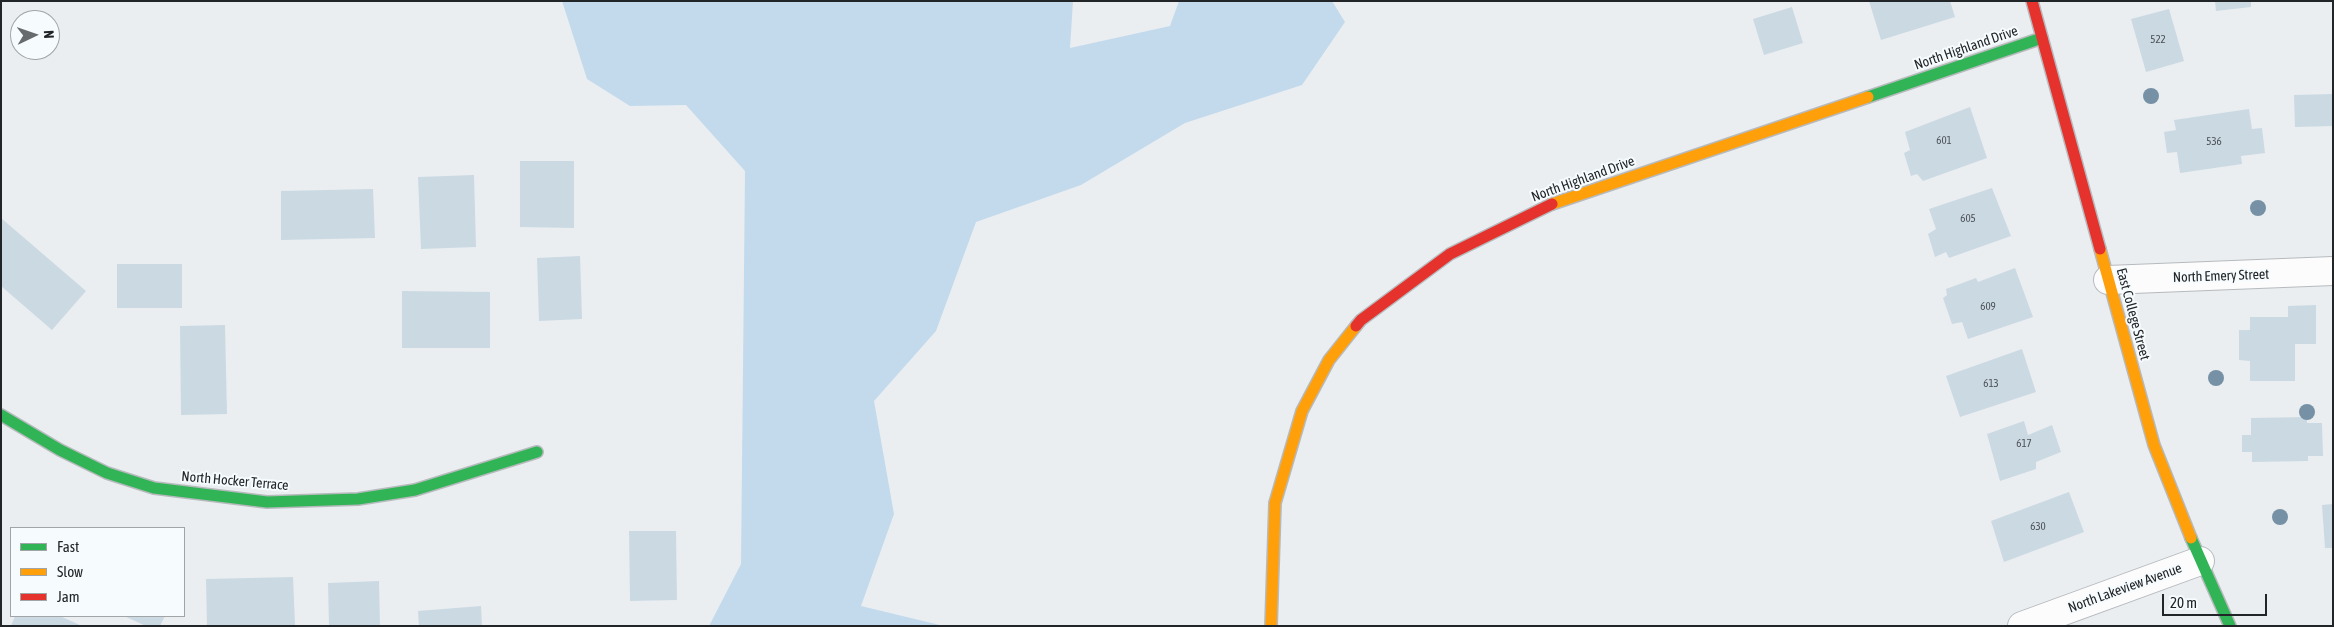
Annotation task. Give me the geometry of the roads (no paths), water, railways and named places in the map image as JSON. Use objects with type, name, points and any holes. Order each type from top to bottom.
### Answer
[{"type":"street","name":"East College Street","points":[[2032,1],[2154,445],[2200,560],[2230,626]]},
{"type":"street","name":"North Highland Drive","points":[[1271,626],[1275,503],[1302,411],[1329,360],[1361,320],[1450,254],[1549,205],[2042,38]]},
{"type":"street","name":"North Emery Street","points":[[2108,280],[2333,271]]},
{"type":"street","name":"North Hocker Terrace","points":[[1,415],[60,450],[107,473],[154,488],[267,502],[358,499],[416,490],[537,452]]},
{"type":"street","name":"North Lakeview Avenue","points":[[2022,626],[2200,560]]}]
